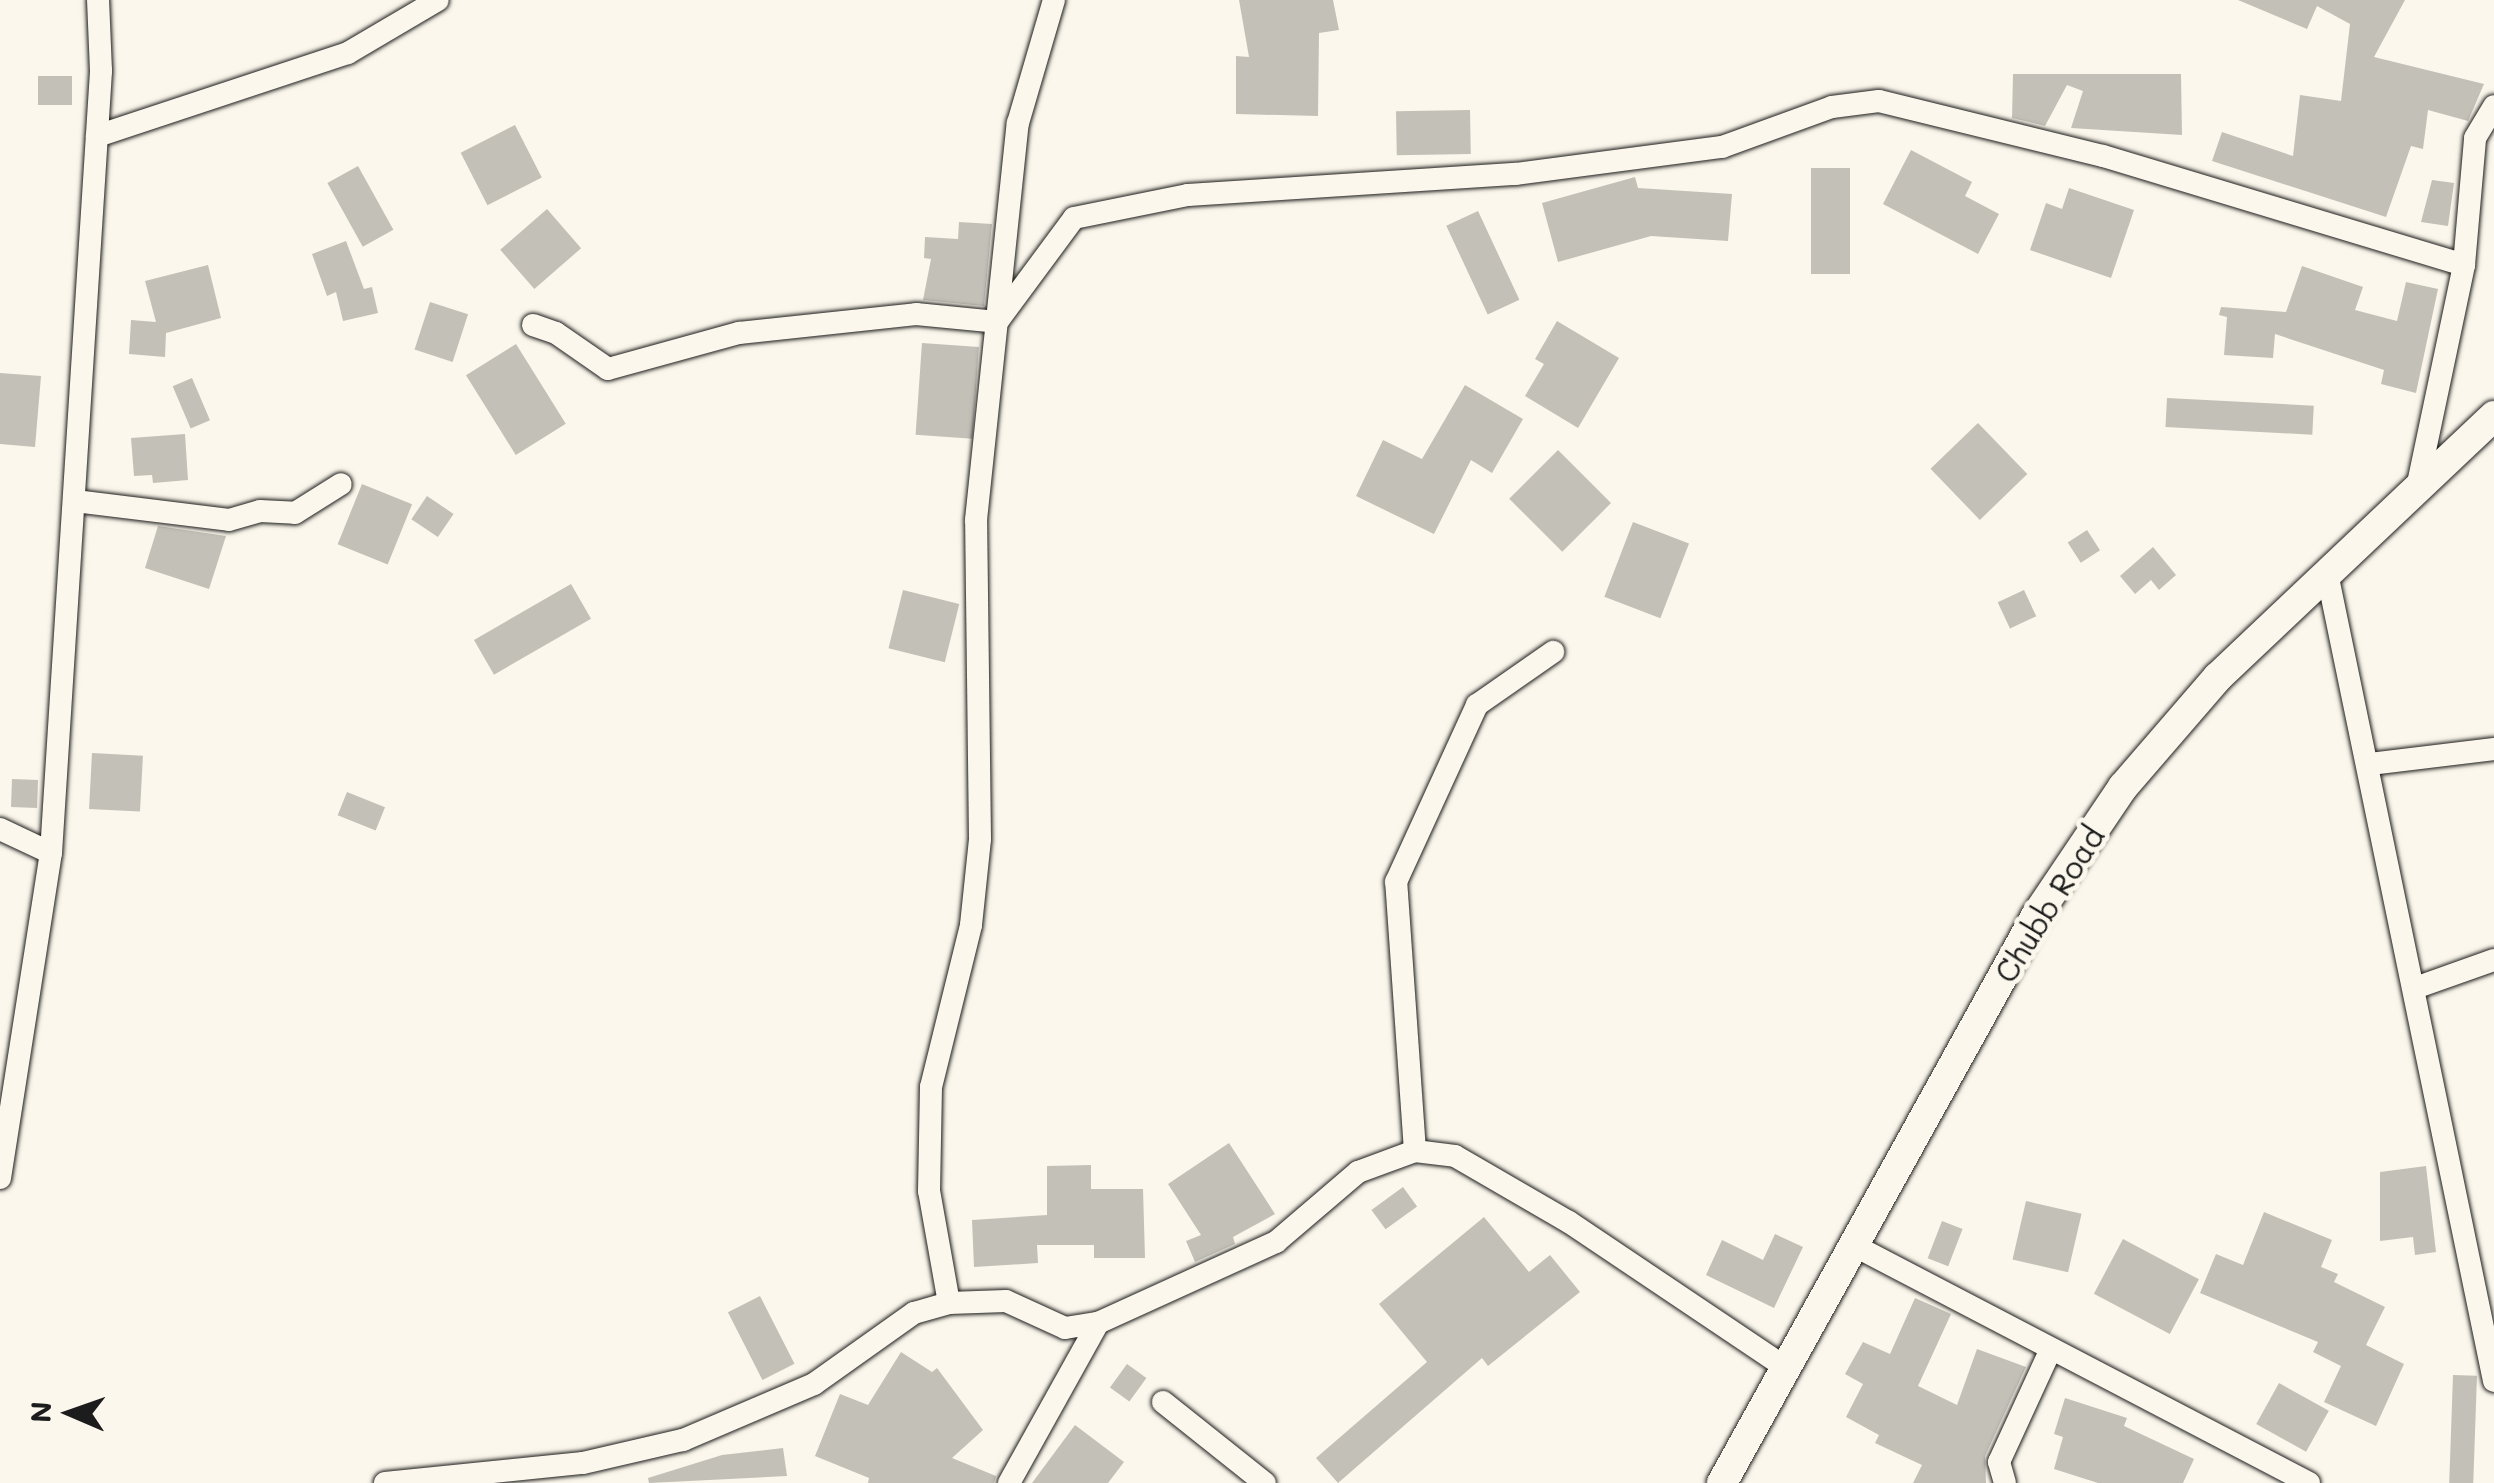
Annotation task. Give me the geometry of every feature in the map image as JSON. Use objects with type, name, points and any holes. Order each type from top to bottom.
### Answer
[{"type":"street","points":[[0,1178],[51,853],[98,136],[98,0]]},
{"type":"street","points":[[98,136],[348,53],[438,0]]},
{"type":"street","points":[[948,1303],[929,1191],[931,1087],[971,925],[980,839],[976,520],[1018,124],[1054,0]]},
{"type":"street","points":[[997,322],[1074,218],[1188,194],[1516,174],[1722,147],[1832,108],[1879,100],[2103,156],[2464,265]]},
{"type":"street","points":[[2416,496],[2464,265],[2476,138],[2494,106]]},
{"type":"street","points":[[533,325],[568,340],[608,369],[739,333],[916,314],[997,322]]},
{"type":"street","name":"Chubb Road","points":[[1722,1483],[1857,1247],[2036,916],[2123,787],[2207,688],[2327,573],[2416,496],[2494,416]]},
{"type":"street","points":[[75,501],[229,520],[260,511],[295,513],[341,484]]},
{"type":"street","points":[[2327,573],[2415,988],[2485,1292],[2494,1381]]},
{"type":"street","points":[[1415,1151],[1396,882],[1477,705],[1553,652]]},
{"type":"street","points":[[2370,764],[2494,749]]},
{"type":"street","points":[[0,829],[51,853]]},
{"type":"street","points":[[2415,988],[2494,960]]},
{"type":"street","points":[[384,1483],[582,1463],[683,1440],[814,1384],[914,1313],[948,1303],[1006,1301],[1065,1328],[1098,1323],[1276,1242],[1358,1172],[1415,1151],[1455,1156],[1570,1222],[1788,1368]]},
{"type":"street","points":[[1857,1247],[2309,1483]]},
{"type":"street","points":[[1009,1483],[1098,1323]]},
{"type":"street","points":[[2006,1483],[1999,1462],[2050,1351]]},
{"type":"street","points":[[1163,1402],[1265,1483]]},
{"type":"building","points":[[1239,0],[1333,0],[1339,30],[1319,33],[1318,116],[1236,114],[1236,56],[1249,57]]},
{"type":"building","points":[[2238,0],[2405,0],[2374,57],[2484,84],[2468,121],[2428,110],[2423,149],[2411,146],[2386,217],[2212,161],[2222,132],[2293,156],[2300,95],[2341,101],[2350,24],[2317,6],[2307,29]]},
{"type":"building","points":[[2013,74],[2181,74],[2182,135],[2071,128],[2083,91],[2067,85],[2045,126],[2012,118]]},
{"type":"building","points":[[38,76],[72,76],[72,105],[38,105]]},
{"type":"building","points":[[1470,110],[1471,154],[1397,155],[1396,111]]},
{"type":"building","points":[[515,125],[542,178],[487,205],[461,153]]},
{"type":"building","points":[[1911,150],[1972,182],[1965,196],[1999,214],[1978,254],[1883,204]]},
{"type":"building","points":[[358,166],[393,230],[363,247],[327,183]]},
{"type":"building","points":[[1811,168],[1850,168],[1850,274],[1811,274]]},
{"type":"building","points":[[1635,177],[1638,188],[1732,194],[1728,241],[1651,236],[1558,262],[1542,203]]},
{"type":"building","points":[[2432,180],[2454,183],[2448,226],[2421,222]]},
{"type":"building","points":[[2069,188],[2134,210],[2111,278],[2030,250],[2046,203],[2062,209]]},
{"type":"building","points":[[547,209],[581,248],[534,289],[500,250]]},
{"type":"building","points":[[1478,211],[1519,300],[1488,315],[1446,226]]},
{"type":"building","points":[[959,222],[992,224],[984,306],[923,300],[931,259],[924,258],[925,237],[958,239]]},
{"type":"building","points":[[346,241],[364,289],[372,287],[378,313],[343,321],[336,292],[327,296],[312,254]]},
{"type":"building","points":[[208,265],[221,318],[166,333],[165,357],[129,354],[131,320],[156,322],[145,281]]},
{"type":"building","points":[[2302,266],[2363,287],[2355,310],[2397,321],[2406,282],[2438,289],[2416,393],[2381,384],[2384,370],[2275,334],[2273,358],[2224,355],[2227,317],[2219,315],[2221,307],[2286,312]]},
{"type":"building","points":[[430,302],[468,314],[453,362],[415,350]]},
{"type":"building","points":[[1557,321],[1619,358],[1578,428],[1525,396],[1544,364],[1535,359]]},
{"type":"building","points":[[922,343],[979,347],[972,439],[916,435]]},
{"type":"building","points":[[516,344],[566,424],[516,455],[466,375]]},
{"type":"building","points":[[0,373],[41,376],[35,447],[0,444]]},
{"type":"building","points":[[192,378],[210,420],[191,429],[173,386]]},
{"type":"building","points":[[1465,385],[1523,419],[1492,473],[1471,460],[1434,534],[1356,496],[1383,440],[1422,459]]},
{"type":"building","points":[[2167,398],[2314,406],[2312,435],[2165,427]]},
{"type":"building","points":[[1978,423],[2027,474],[1980,520],[1931,469]]},
{"type":"building","points":[[185,434],[188,480],[153,483],[152,475],[134,476],[131,438]]},
{"type":"building","points":[[1558,450],[1611,503],[1562,552],[1509,499]]},
{"type":"building","points":[[362,484],[412,504],[388,564],[338,544]]},
{"type":"building","points":[[427,496],[454,514],[438,537],[411,519]]},
{"type":"building","points":[[1633,522],[1689,544],[1660,618],[1604,597]]},
{"type":"building","points":[[158,526],[226,536],[209,589],[145,568]]},
{"type":"building","points":[[2087,530],[2100,550],[2081,563],[2068,543]]},
{"type":"building","points":[[2153,547],[2176,575],[2159,590],[2151,580],[2135,594],[2120,576]]},
{"type":"building","points":[[571,584],[591,619],[494,675],[474,640]]},
{"type":"building","points":[[903,590],[959,604],[945,662],[888,648]]},
{"type":"building","points":[[2024,590],[2036,616],[2010,629],[1998,602]]},
{"type":"building","points":[[92,753],[143,756],[140,812],[89,809]]},
{"type":"building","points":[[12,779],[38,780],[37,808],[11,807]]},
{"type":"building","points":[[347,792],[385,807],[376,831],[338,815]]},
{"type":"building","points":[[1229,1143],[1275,1214],[1233,1237],[1235,1244],[1195,1262],[1186,1241],[1201,1235],[1168,1184]]},
{"type":"building","points":[[1091,1165],[1091,1189],[1143,1189],[1145,1258],[1094,1258],[1094,1245],[1037,1245],[1038,1263],[974,1267],[972,1220],[1047,1215],[1047,1166]]},
{"type":"building","points":[[2426,1166],[2436,1252],[2415,1255],[2413,1237],[2380,1241],[2380,1172]]},
{"type":"building","points":[[1403,1187],[1417,1206],[1386,1229],[1371,1210]]},
{"type":"building","points":[[2026,1201],[2082,1214],[2068,1272],[2013,1259]]},
{"type":"building","points":[[2264,1212],[2332,1240],[2321,1267],[2338,1274],[2334,1282],[2385,1307],[2366,1345],[2404,1364],[2376,1426],[2324,1402],[2341,1366],[2313,1352],[2318,1342],[2200,1293],[2216,1254],[2243,1265]]},
{"type":"building","points":[[1484,1217],[1529,1272],[1550,1255],[1580,1292],[1488,1366],[1482,1358],[1338,1483],[1316,1458],[1427,1362],[1379,1304]]},
{"type":"building","points":[[1942,1221],[1963,1229],[1948,1266],[1928,1258]]},
{"type":"building","points":[[1775,1234],[1803,1247],[1774,1308],[1706,1275],[1722,1240],[1763,1260]]},
{"type":"building","points":[[2123,1239],[2199,1279],[2170,1334],[2094,1294]]},
{"type":"building","points":[[760,1296],[795,1364],[762,1380],[728,1312]]},
{"type":"building","points":[[1915,1298],[1951,1314],[1918,1386],[1957,1405],[1977,1349],[2026,1367],[1985,1456],[1986,1483],[1913,1483],[1922,1465],[1875,1443],[1879,1435],[1846,1417],[1863,1384],[1845,1374],[1863,1342],[1890,1354]]},
{"type":"building","points":[[901,1352],[932,1372],[937,1368],[983,1430],[952,1458],[996,1476],[994,1483],[868,1483],[869,1478],[815,1456],[840,1394],[868,1405]]},
{"type":"building","points":[[1127,1364],[1146,1378],[1129,1402],[1110,1387]]},
{"type":"building","points":[[2453,1375],[2477,1376],[2473,1483],[2449,1483]]},
{"type":"building","points":[[2279,1383],[2329,1411],[2306,1452],[2256,1424]]},
{"type":"building","points":[[2065,1398],[2127,1418],[2124,1426],[2194,1459],[2183,1483],[2098,1483],[2054,1469],[2063,1437],[2054,1434]]},
{"type":"building","points":[[1075,1425],[1124,1462],[1108,1483],[1032,1483]]},
{"type":"building","points":[[783,1448],[787,1476],[649,1483],[648,1478],[722,1455]]}]
